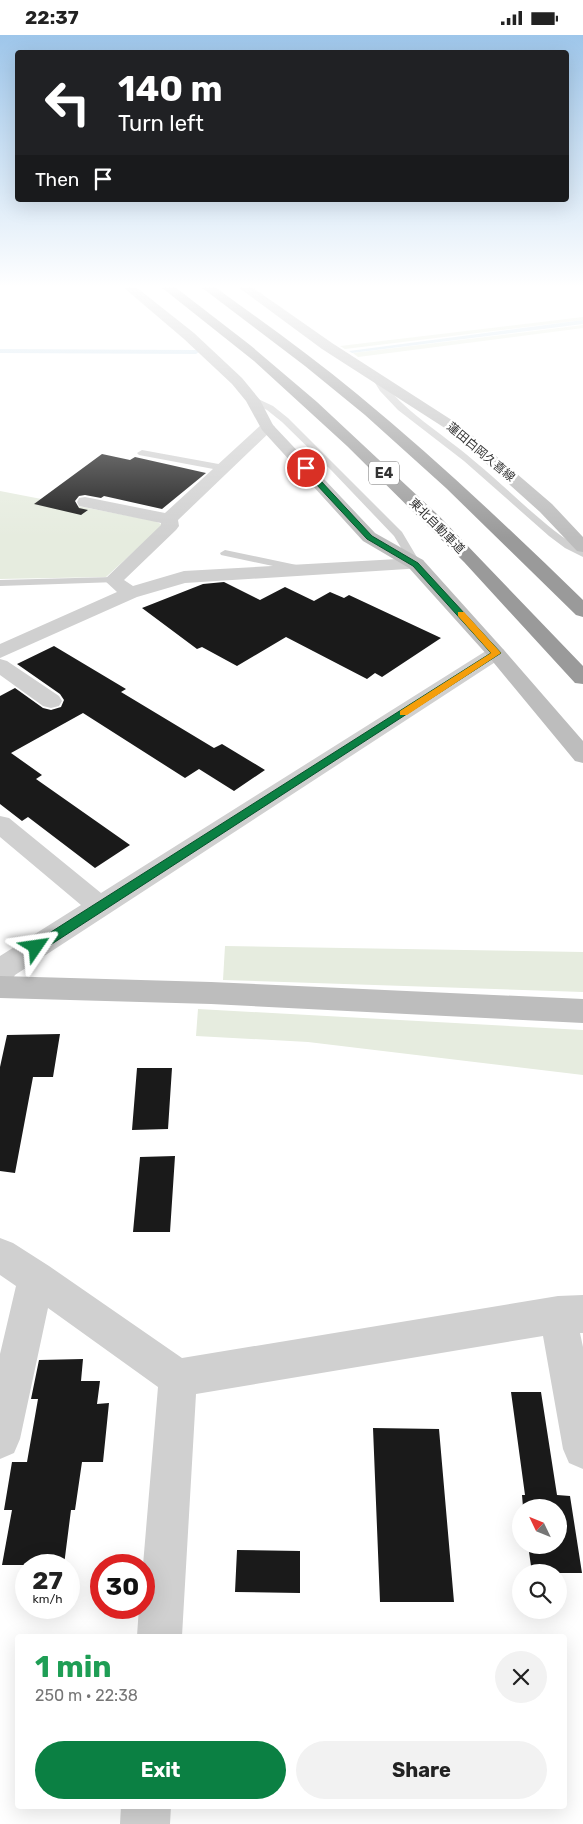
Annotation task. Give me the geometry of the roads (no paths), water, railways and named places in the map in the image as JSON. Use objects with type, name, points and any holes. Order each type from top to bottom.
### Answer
[{"type":"highway","name":"東北自動車道","points":[[274,370],[327,419],[448,536],[583,678]]},
{"type":"highway","name":"E4","points":[[319,370],[369,411],[424,460],[583,611]]},
{"type":"street","points":[[226,370],[253,400],[267,427],[369,537],[416,565],[496,653],[583,756]]},
{"type":"street","name":"蓮田白岡久喜線","points":[[366,370],[463,434],[546,508],[583,547]]},
{"type":"street","points":[[130,593],[113,580],[170,526],[170,519],[267,427]]},
{"type":"street","points":[[84,502],[170,519]]},
{"type":"street","points":[[0,653],[130,593],[184,577],[416,565]]},
{"type":"street","points":[[0,976],[4,968],[496,653]]},
{"type":"street","points":[[0,665],[51,701]]},
{"type":"street","points":[[0,824],[101,907]]},
{"type":"street","points":[[0,987],[211,993],[583,1011]]},
{"type":"street","points":[[0,1255],[36,1278],[178,1378],[571,1315],[583,1449]]},
{"type":"street","points":[[0,1439],[36,1278]]},
{"type":"street","points":[[159,1634],[178,1378]]},
{"type":"street","points":[[145,1824],[146,1809]]},
{"type":"lane","points":[[376,377],[393,401],[454,448],[553,534],[583,554]]},
{"type":"lane","points":[[253,400],[270,408],[286,420],[334,468],[398,534],[416,565]]},
{"type":"lane","points":[[142,453],[224,468]]},
{"type":"lane","points":[[225,553],[308,570]]},
{"type":"lane","points":[[0,583],[113,580]]}]
